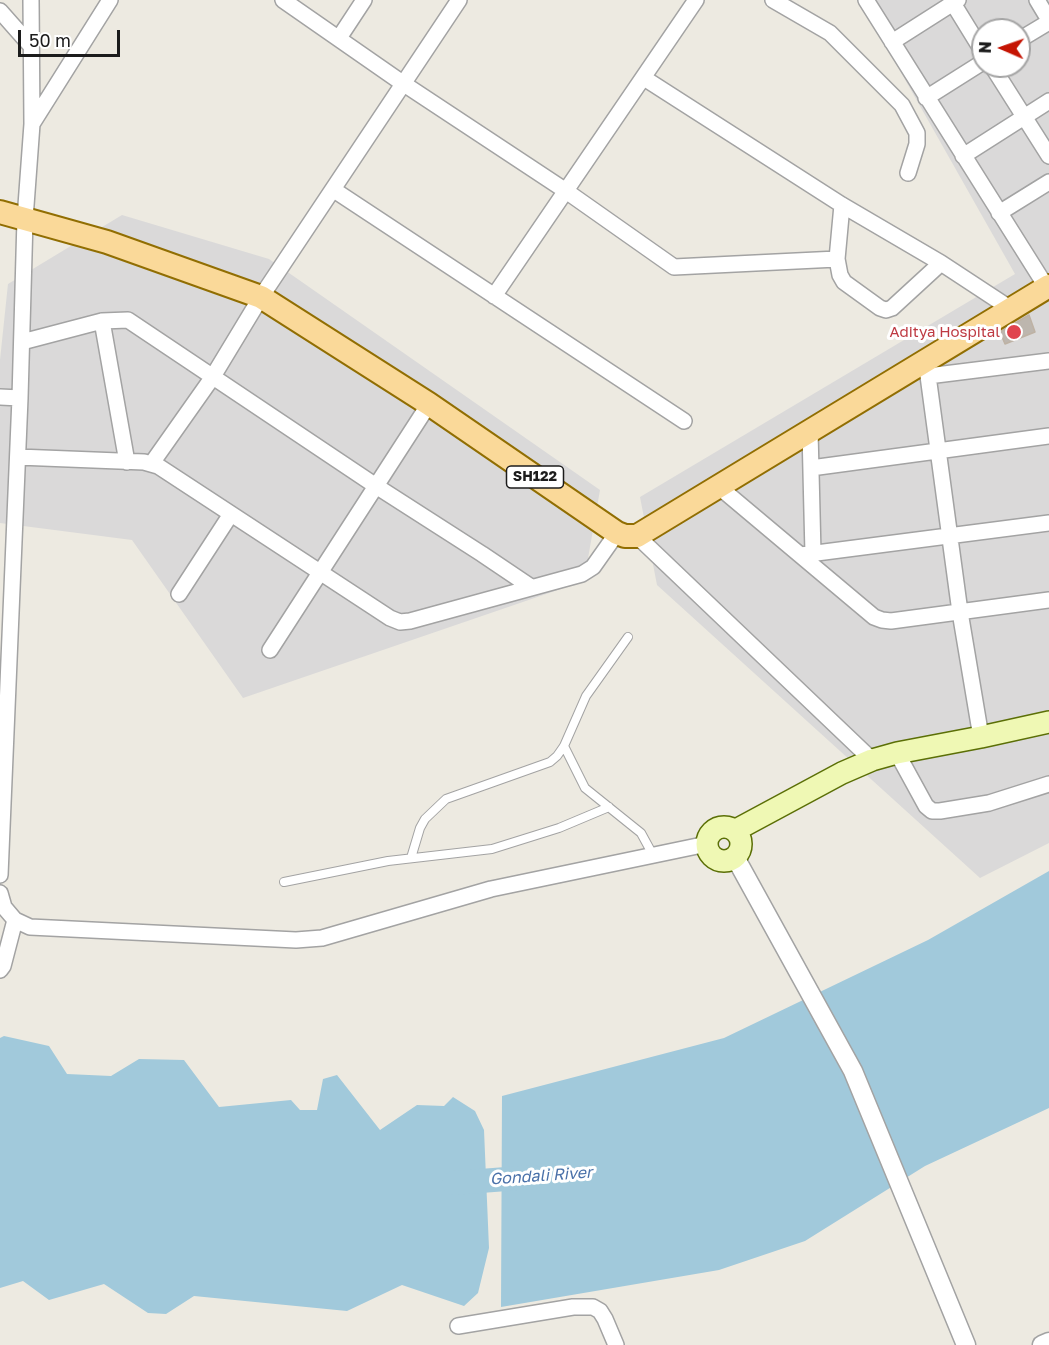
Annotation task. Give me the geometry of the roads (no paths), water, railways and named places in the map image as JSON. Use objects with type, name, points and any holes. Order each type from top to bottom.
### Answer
[{"type":"main road","name":"SH122","points":[[0,212],[107,242],[261,297],[627,534]]},
{"type":"main road","points":[[627,534],[718,486],[810,431],[927,368],[1011,309],[1048,287]]},
{"type":"main road","points":[[736,830],[842,773],[872,760],[1049,722]]},
{"type":"main road","points":[[724,826],[736,830],[740,835],[741,847],[735,857],[730,860],[719,860],[711,854],[707,844],[710,834],[719,827],[724,826]]},
{"type":"street","points":[[0,875],[18,457],[25,219],[32,124],[31,0]]},
{"type":"street","points":[[32,124],[110,0]]},
{"type":"street","points":[[283,0],[300,5],[339,38],[404,84],[566,191],[674,267],[837,259]]},
{"type":"street","points":[[339,38],[364,0]]},
{"type":"street","points":[[152,463],[212,378],[261,297],[459,0]]},
{"type":"street","points":[[494,296],[696,0]]},
{"type":"street","points":[[773,0],[830,33],[902,105],[917,133],[917,144],[908,173]]},
{"type":"street","points":[[866,0],[926,98],[1048,287]]},
{"type":"street","points":[[1031,32],[1049,21],[1037,0]]},
{"type":"street","points":[[892,42],[954,1],[971,31]]},
{"type":"street","points":[[0,11],[31,46]]},
{"type":"street","points":[[926,98],[971,70]]},
{"type":"street","points":[[644,78],[842,205],[941,263],[1011,309]]},
{"type":"street","points":[[999,78],[1049,156]]},
{"type":"street","points":[[963,156],[1049,101]]},
{"type":"street","points":[[999,213],[1049,182]]},
{"type":"street","points":[[334,190],[684,421]]},
{"type":"street","points":[[842,205],[837,259],[840,275],[844,282],[880,308],[886,310],[892,308],[941,263]]},
{"type":"street","points":[[22,342],[102,321],[128,320],[375,486],[531,587]]},
{"type":"street","points":[[102,321],[127,462]]},
{"type":"street","points":[[981,737],[960,612],[927,368],[1049,361]]},
{"type":"street","points":[[0,397],[20,398]]},
{"type":"street","points":[[270,650],[429,404]]},
{"type":"street","points":[[807,554],[811,468],[810,431]]},
{"type":"street","points":[[811,468],[1049,436]]},
{"type":"street","points":[[18,457],[152,463],[390,618],[400,622],[582,574],[593,567],[627,534],[872,760]]},
{"type":"street","points":[[718,486],[807,554],[874,617],[882,620],[891,621],[1049,600]]},
{"type":"street","points":[[179,594],[231,514]]},
{"type":"street","points":[[807,554],[1049,523]]},
{"type":"street","points":[[897,753],[926,806],[932,811],[989,803],[1049,784]]},
{"type":"street","points":[[0,893],[3,907],[15,920],[30,927],[296,940],[322,938],[469,894],[707,844]]},
{"type":"street","points":[[735,857],[853,1071],[966,1345]]},
{"type":"street","points":[[0,970],[15,920]]},
{"type":"street","points":[[458,1326],[573,1307],[593,1308],[600,1311],[605,1319],[616,1345]]},
{"type":"street","points":[[1042,1345],[1049,1342]]},
{"type":"lane","points":[[411,858],[425,819],[446,799],[550,762],[564,746],[586,696],[628,637]]},
{"type":"lane","points":[[564,746],[585,788],[641,833],[653,855]]},
{"type":"lane","points":[[284,882],[388,861],[492,849],[559,828],[609,807]]},
{"type":"water","points":[[1049,871],[1049,1108],[925,1166],[805,1241],[719,1270],[501,1307],[502,1096],[724,1038],[928,940]]},
{"type":"water","points":[[4,1036],[49,1046],[67,1074],[111,1076],[139,1059],[184,1060],[219,1107],[291,1100],[300,1110],[317,1110],[323,1079],[337,1075],[380,1130],[417,1105],[444,1106],[453,1097],[475,1111],[484,1130],[489,1248],[478,1293],[464,1306],[402,1285],[347,1311],[194,1296],[166,1314],[148,1313],[104,1284],[49,1300],[23,1281],[0,1288],[0,1038]]},
{"type":"waterway","name":"Gondali River","points":[[454,1183],[533,1177]]},
{"type":"place","name":"Aditya Hospital","points":[[1014,332]]}]
